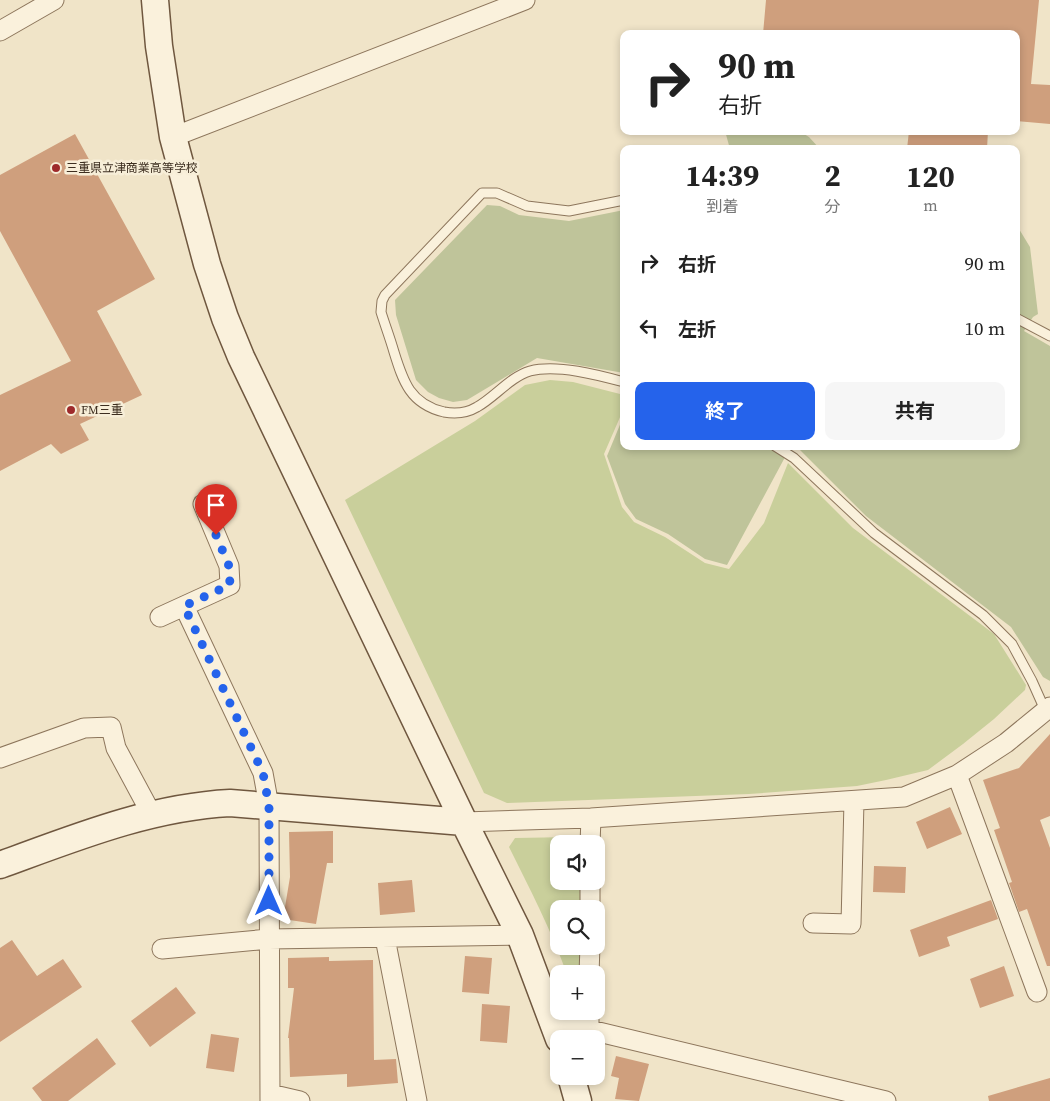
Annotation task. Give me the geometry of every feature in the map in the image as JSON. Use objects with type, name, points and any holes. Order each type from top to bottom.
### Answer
[{"type":"street","points":[[0,31],[54,0]]},
{"type":"street","points":[[155,0],[159,46],[173,137],[206,264],[225,318],[238,349],[464,822],[520,935],[556,1030],[589,1021],[886,1101]]},
{"type":"street","points":[[173,137],[525,0]]},
{"type":"street","points":[[160,617],[230,585],[229,566],[203,504]]},
{"type":"street","points":[[184,606],[263,773],[269,806],[270,1098],[300,1101]]},
{"type":"street","points":[[0,866],[102,828],[204,804],[230,803],[464,822],[591,818],[904,797],[957,775],[1006,743],[1047,708]]},
{"type":"street","points":[[0,758],[84,728],[111,727],[116,748],[152,815]]},
{"type":"street","points":[[957,775],[1037,992]]},
{"type":"street","points":[[813,922],[851,924],[854,801]]},
{"type":"street","points":[[590,835],[591,818]]},
{"type":"street","points":[[162,949],[269,939],[520,935]]},
{"type":"street","points":[[386,938],[417,1101]]},
{"type":"street","points":[[573,1085],[578,1101]]},
{"type":"lane","points":[[620,201],[569,211],[527,206],[497,193],[482,193],[384,295],[381,312],[403,381],[419,401],[436,410],[456,413],[472,410],[520,376],[541,369],[567,370],[620,381]]},
{"type":"lane","points":[[1020,320],[1050,336]]},
{"type":"lane","points":[[781,450],[794,458],[874,533],[983,615],[1012,644],[1047,708]]},
{"type":"green space","points":[[726,135],[806,135],[816,145],[729,145]]},
{"type":"green space","points":[[487,205],[500,206],[519,215],[569,221],[620,211],[620,372],[537,358],[467,400],[453,402],[439,398],[428,392],[416,380],[396,315],[395,300]]},
{"type":"green space","points":[[1020,231],[1030,247],[1038,314],[1033,317],[1024,331],[1050,346],[1050,681],[1043,677],[1011,627],[866,516],[800,450],[1020,450]]},
{"type":"green space","points":[[550,380],[573,382],[620,394],[620,417],[604,454],[622,507],[634,522],[665,537],[705,563],[729,569],[764,523],[788,463],[853,528],[994,634],[1026,685],[1025,690],[994,719],[928,770],[857,786],[749,794],[507,803],[484,793],[345,500],[475,421],[525,385]]},
{"type":"green space","points":[[620,425],[620,450],[789,450],[727,565],[705,559],[668,534],[636,519],[625,504],[607,456]]},
{"type":"green space","points":[[550,837],[550,890],[582,890],[581,900],[550,900],[550,933],[509,847],[515,838]]},
{"type":"green space","points":[[560,955],[581,955],[580,965],[564,965]]},
{"type":"building","points":[[766,0],[1039,0],[1031,84],[1050,85],[1050,124],[1020,121],[1020,30],[763,30]]},
{"type":"building","points":[[75,134],[155,279],[97,311],[142,395],[80,424],[89,440],[61,454],[51,444],[0,471],[0,395],[71,361],[0,231],[0,175]]},
{"type":"building","points":[[909,135],[988,135],[987,145],[907,145]]},
{"type":"building","points":[[1050,734],[1050,816],[1040,820],[1050,848],[1050,966],[1047,966],[1027,909],[1019,912],[1009,883],[1012,882],[994,830],[1000,828],[983,780],[1019,768]]},
{"type":"building","points":[[950,807],[962,834],[927,849],[916,822]]},
{"type":"building","points":[[333,831],[333,863],[327,863],[316,924],[283,919],[290,877],[289,832]]},
{"type":"building","points":[[874,866],[906,867],[905,893],[873,892]]},
{"type":"building","points":[[412,880],[415,912],[380,915],[378,883]]},
{"type":"building","points":[[991,900],[998,919],[947,937],[950,946],[919,957],[910,930]]},
{"type":"building","points":[[12,940],[37,976],[63,959],[82,987],[0,1042],[0,948]]},
{"type":"building","points":[[465,956],[492,958],[489,994],[462,992]]},
{"type":"building","points":[[329,957],[329,961],[373,960],[374,1060],[396,1059],[398,1083],[347,1087],[347,1074],[290,1077],[288,1038],[294,988],[288,988],[288,958]]},
{"type":"building","points":[[1004,966],[1014,996],[980,1008],[970,979]]},
{"type":"building","points":[[176,987],[196,1013],[150,1047],[131,1021]]},
{"type":"building","points":[[482,1004],[510,1006],[507,1043],[480,1041]]},
{"type":"building","points":[[211,1034],[239,1038],[234,1072],[206,1068]]},
{"type":"building","points":[[97,1038],[116,1064],[68,1101],[42,1101],[32,1088]]},
{"type":"building","points":[[616,1056],[649,1064],[639,1101],[615,1099],[619,1078],[611,1076]]},
{"type":"building","points":[[1050,1078],[1050,1101],[989,1101],[988,1096]]},
{"type":"place","name":"三重県立津商業高等学校","points":[[56,168]]},
{"type":"place","name":"FM三重","points":[[71,410]]},
{"type":"route","points":[[216,535],[229,566],[230,585],[184,606],[263,773],[269,806],[269,901]]}]
